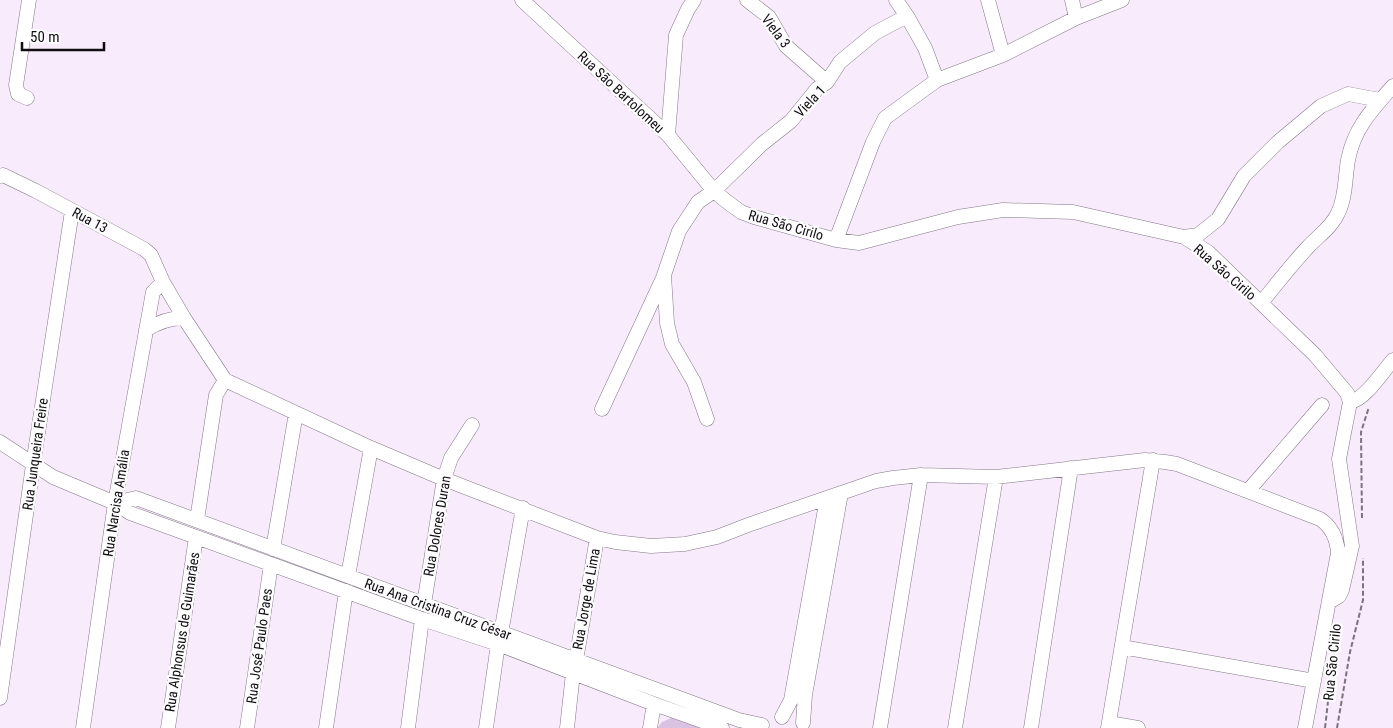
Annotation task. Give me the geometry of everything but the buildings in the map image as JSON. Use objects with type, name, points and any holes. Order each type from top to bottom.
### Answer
[{"type":"street","points":[[27,98],[18,94],[16,85],[29,0]]},
{"type":"street","name":"Rua São Bartolomeu","points":[[522,0],[668,136],[714,191]]},
{"type":"street","points":[[668,136],[676,35],[694,0]]},
{"type":"street","name":"Viela 3","points":[[747,0],[769,17],[786,46],[827,82]]},
{"type":"street","points":[[896,0],[925,48],[936,80]]},
{"type":"street","points":[[988,0],[1003,55]]},
{"type":"street","points":[[1072,0],[1076,18]]},
{"type":"street","name":"Rua São Cirilo","points":[[836,240],[873,142],[885,118],[936,80],[1003,55],[1076,18],[1122,0]]},
{"type":"street","name":"Viela 1","points":[[602,409],[664,275],[679,230],[698,202],[714,191],[762,144],[791,121],[817,89],[827,82],[840,62],[875,33],[907,16]]},
{"type":"street","points":[[1261,303],[1338,214],[1355,137],[1366,117],[1393,86]]},
{"type":"street","points":[[1184,237],[1198,234],[1218,219],[1244,176],[1278,142],[1321,106],[1348,94],[1380,100]]},
{"type":"street","name":"Rua 13","points":[[0,176],[3,175],[20,183],[152,255],[163,282],[184,318],[225,380]]},
{"type":"street","name":"Rua São Cirilo","points":[[714,191],[741,212],[836,240],[859,243],[958,217],[1003,210],[1073,212],[1184,237],[1208,252],[1315,355],[1347,393],[1350,402]]},
{"type":"street","name":"Rua Junqueira Freire","points":[[0,698],[72,211]]},
{"type":"street","points":[[664,275],[667,323],[672,344],[694,382],[707,418]]},
{"type":"street","name":"Rua Narcisa Amália","points":[[83,728],[115,503],[146,330],[153,292],[163,282]]},
{"type":"street","points":[[146,330],[159,322],[184,318]]},
{"type":"street","points":[[1329,602],[1339,596],[1342,590],[1352,546],[1339,459],[1350,402],[1356,401],[1364,394],[1393,360]]},
{"type":"street","points":[[197,520],[216,395],[225,380],[371,448],[444,479],[597,538],[633,545],[651,546],[694,542],[725,534],[876,481],[893,478],[921,475],[996,477],[1137,460],[1177,464],[1320,519],[1329,526],[1336,538],[1338,553],[1305,728]]},
{"type":"street","points":[[1248,491],[1322,405]]},
{"type":"street","points":[[273,548],[296,413]]},
{"type":"street","name":"Rua Dolores Duran","points":[[424,604],[444,479],[451,458],[472,425]]},
{"type":"street","name":"Rua Ana Cristina Cruz César","points":[[0,442],[53,477],[115,503],[130,513],[422,619],[500,638]]},
{"type":"street","points":[[348,576],[371,448]]},
{"type":"street","points":[[1138,728],[1109,725],[1152,460]]},
{"type":"street","points":[[1031,728],[1071,468]]},
{"type":"street","points":[[880,728],[921,475]]},
{"type":"street","points":[[955,728],[996,477]]},
{"type":"street","points":[[806,726],[806,695],[841,494]]},
{"type":"street","name":"Rua Ana Cristina Cruz César","points":[[115,503],[136,498],[273,548],[424,604],[500,638],[574,667],[654,704],[722,728]]},
{"type":"street","points":[[782,717],[791,700],[827,498]]},
{"type":"street","points":[[486,728],[523,508]]},
{"type":"street","name":"Rua Alphonsus de Guimarães","points":[[168,728],[196,537]]},
{"type":"street","name":"Rua Jorge de Lima","points":[[567,728],[574,667],[597,538]]},
{"type":"street","name":"Rua José Paulo Paes","points":[[247,728],[271,564]]},
{"type":"street","points":[[326,728],[346,591]]},
{"type":"street","points":[[408,728],[422,619]]},
{"type":"street","points":[[1122,647],[1314,681]]},
{"type":"street","name":"Rua Ana Cristina Cruz César","points":[[574,667],[760,726]]},
{"type":"street","points":[[650,728],[654,704]]},
{"type":"street","points":[[760,726],[768,720],[782,717],[797,720],[806,726]]},
{"type":"path","name":"Rua São Cirilo","points":[[1325,728],[1334,643]]},
{"type":"shaded area","points":[[673,717],[702,728],[657,728],[662,722]]}]
